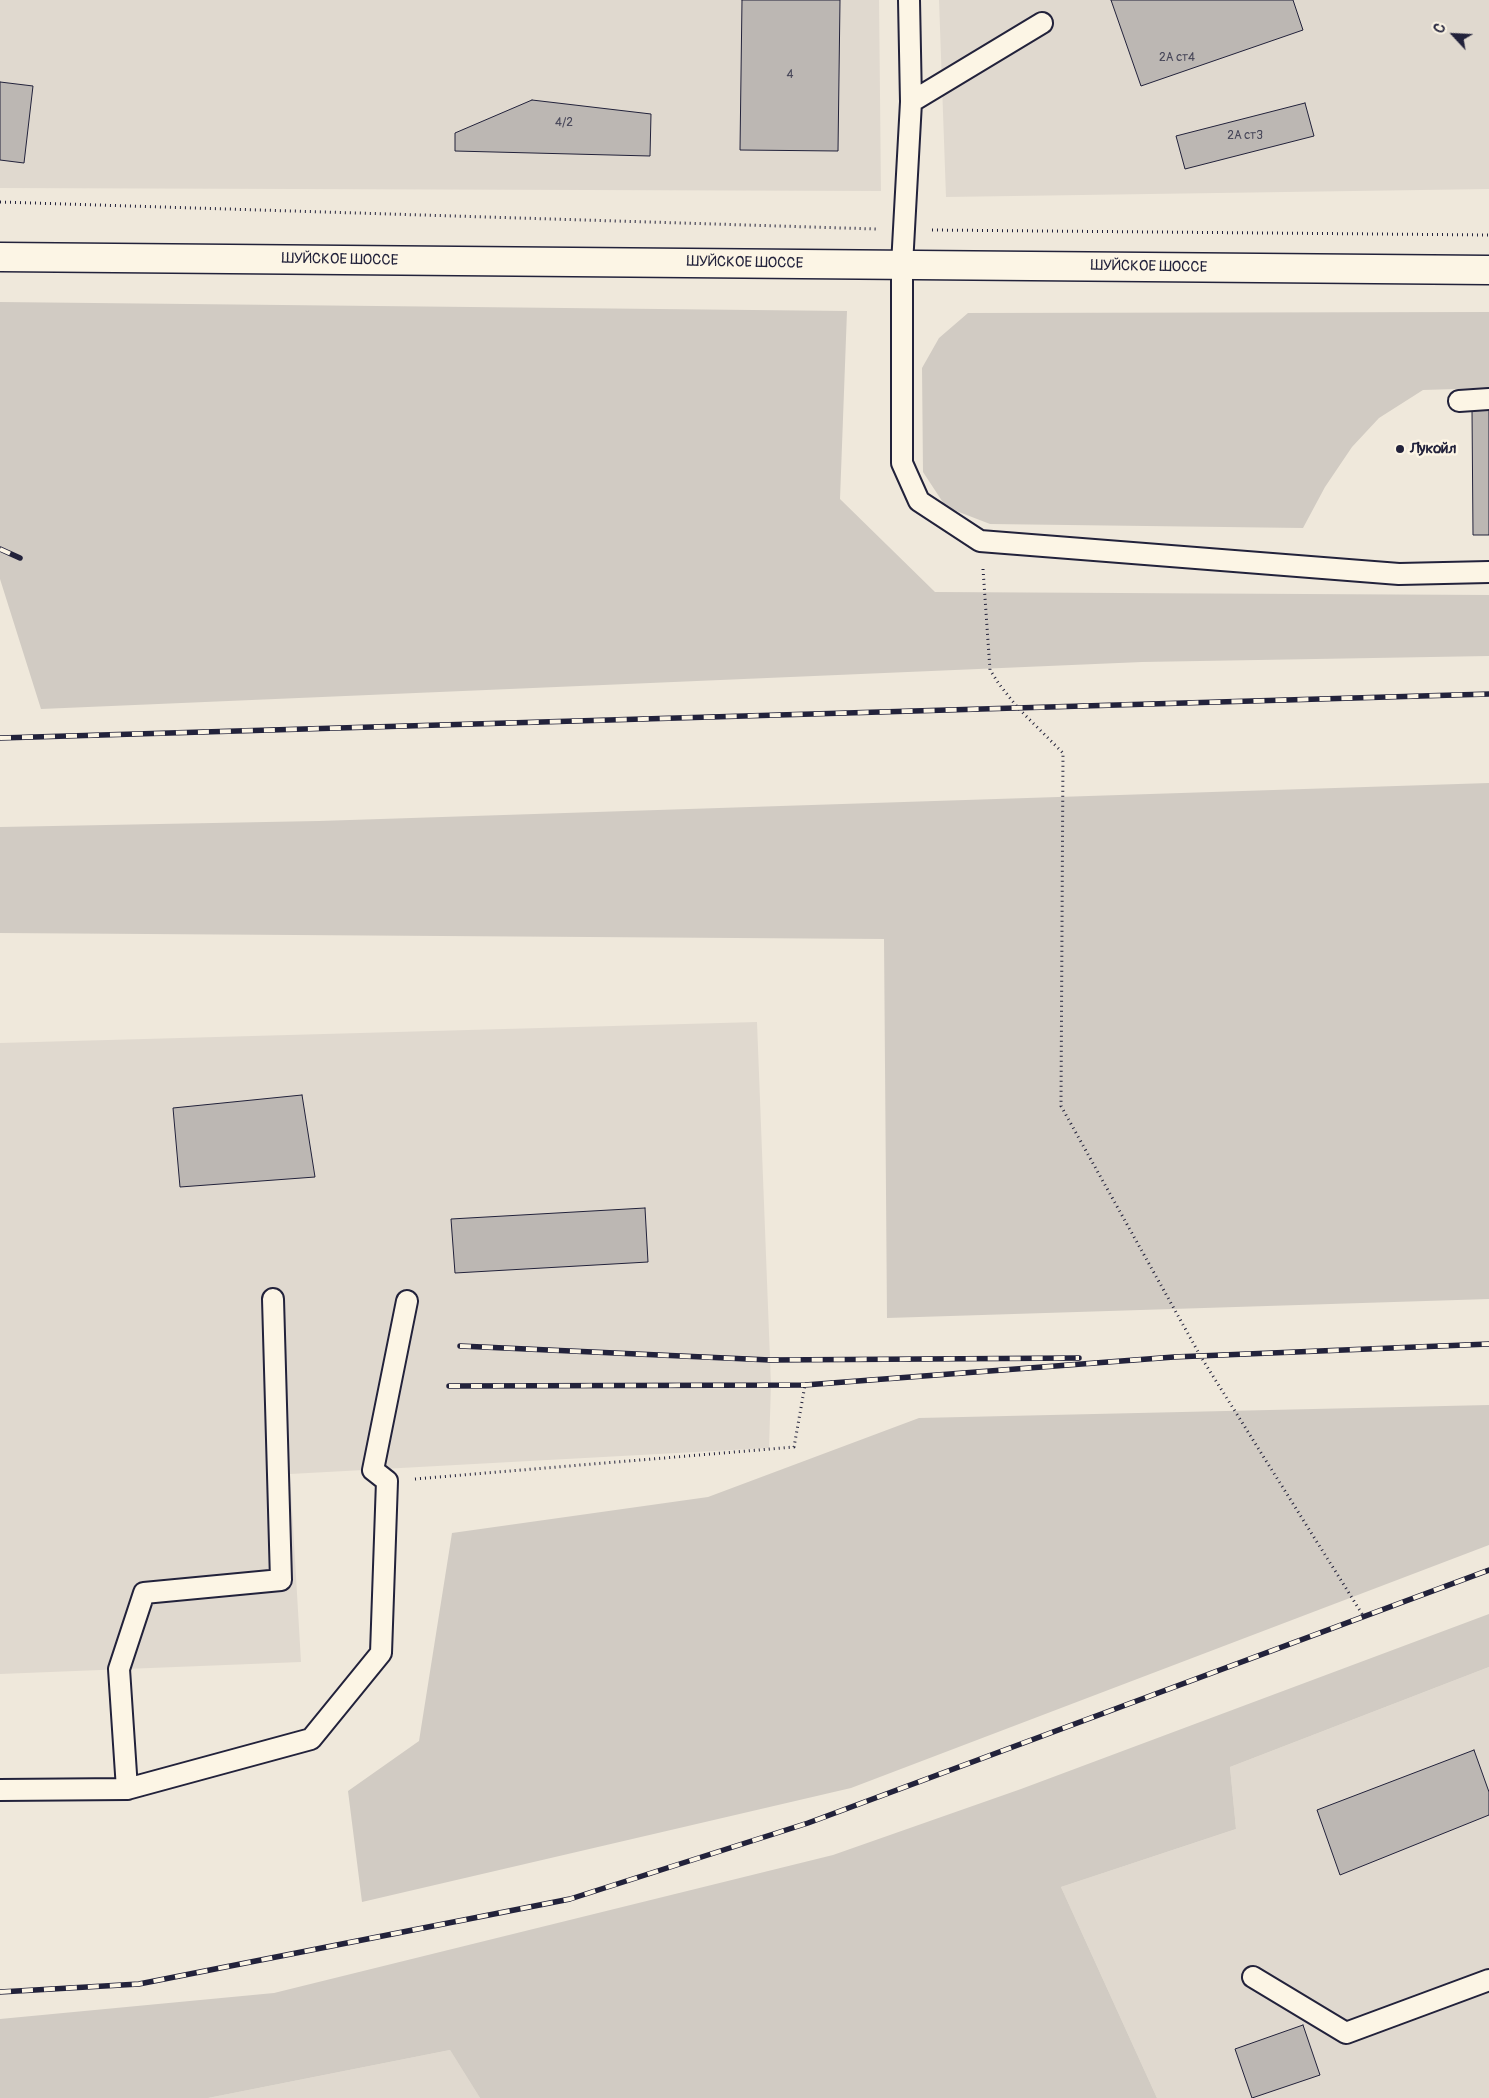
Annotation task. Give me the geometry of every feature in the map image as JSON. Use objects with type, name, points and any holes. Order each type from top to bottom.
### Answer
[{"type":"main road","name":"ШУЙСКОЕ ШОССЕ","points":[[0,257],[1489,270]]},
{"type":"lane","points":[[909,0],[911,102],[902,265],[902,463],[919,501],[980,540],[1399,574],[1489,572]]},
{"type":"lane","points":[[911,102],[1042,23]]},
{"type":"lane","points":[[1460,401],[1489,399]]},
{"type":"lane","points":[[127,1789],[119,1669],[144,1593],[281,1580],[273,1299]]},
{"type":"lane","points":[[0,1790],[127,1789],[311,1739],[381,1653],[387,1482],[373,1470],[407,1301]]},
{"type":"lane","points":[[1253,1977],[1346,2033],[1489,1980]]},
{"type":"path","points":[[0,202],[904,230],[1489,235]]},
{"type":"path","points":[[980,540],[990,670],[1018,708],[1063,753],[1061,1106],[1201,1356],[1364,1617]]},
{"type":"path","points":[[387,1482],[794,1447],[805,1385]]},
{"type":"shaded area","points":[[0,0],[879,0],[881,191],[0,188]]},
{"type":"shaded area","points":[[939,0],[1489,0],[1489,189],[946,197]]},
{"type":"shaded area","points":[[0,302],[847,311],[840,499],[935,592],[1489,595],[1489,656],[1142,662],[41,709],[0,579]]},
{"type":"shaded area","points":[[1489,312],[1489,388],[1423,390],[1379,418],[1352,447],[1325,487],[1303,528],[990,524],[946,507],[923,472],[922,368],[939,338],[968,313]]},
{"type":"shaded area","points":[[1489,783],[1489,1299],[887,1318],[884,939],[0,933],[0,827],[319,821]]},
{"type":"shaded area","points":[[757,1022],[771,1385],[769,1448],[290,1474],[301,1662],[0,1674],[0,1043]]},
{"type":"shaded area","points":[[1489,1405],[1489,1545],[851,1788],[362,1902],[348,1791],[419,1741],[452,1533],[708,1497],[919,1418]]},
{"type":"shaded area","points":[[1489,1614],[1489,1667],[1230,1767],[1236,1829],[1061,1887],[1157,2098],[480,2098],[450,2050],[208,2098],[0,2098],[0,2019],[274,1993],[833,1855],[1021,1789]]},
{"type":"shaded area","points":[[1489,1667],[1489,2098],[1157,2098],[1061,1887],[1236,1829],[1230,1767]]},
{"type":"shaded area","points":[[450,2050],[480,2098],[208,2098]]},
{"type":"building","points":[[742,0],[840,0],[838,151],[740,150]]},
{"type":"building","points":[[1111,0],[1293,0],[1303,30],[1141,86]]},
{"type":"building","points":[[0,82],[33,86],[24,163],[0,160]]},
{"type":"building","points":[[532,100],[651,114],[650,156],[455,151],[455,133]]},
{"type":"building","points":[[1305,103],[1314,136],[1185,169],[1176,136]]},
{"type":"building","points":[[1472,409],[1489,409],[1489,535],[1473,535]]},
{"type":"building","points":[[302,1095],[315,1177],[180,1187],[173,1108]]},
{"type":"building","points":[[645,1208],[648,1262],[455,1273],[451,1219]]},
{"type":"building","points":[[1474,1750],[1489,1792],[1489,1815],[1340,1875],[1317,1810]]},
{"type":"building","points":[[1303,2025],[1320,2075],[1252,2098],[1235,2049]]},
{"type":"railway","points":[[0,549],[20,558]]},
{"type":"railway","points":[[0,738],[1489,694]]},
{"type":"railway","points":[[449,1386],[805,1385],[1174,1357],[1489,1344]]},
{"type":"railway","points":[[460,1346],[770,1360],[1079,1358]]},
{"type":"railway","points":[[0,1992],[139,1984],[570,1899],[808,1823],[1489,1570]]},
{"type":"place","name":"Лукойл","points":[[1400,449]]}]
